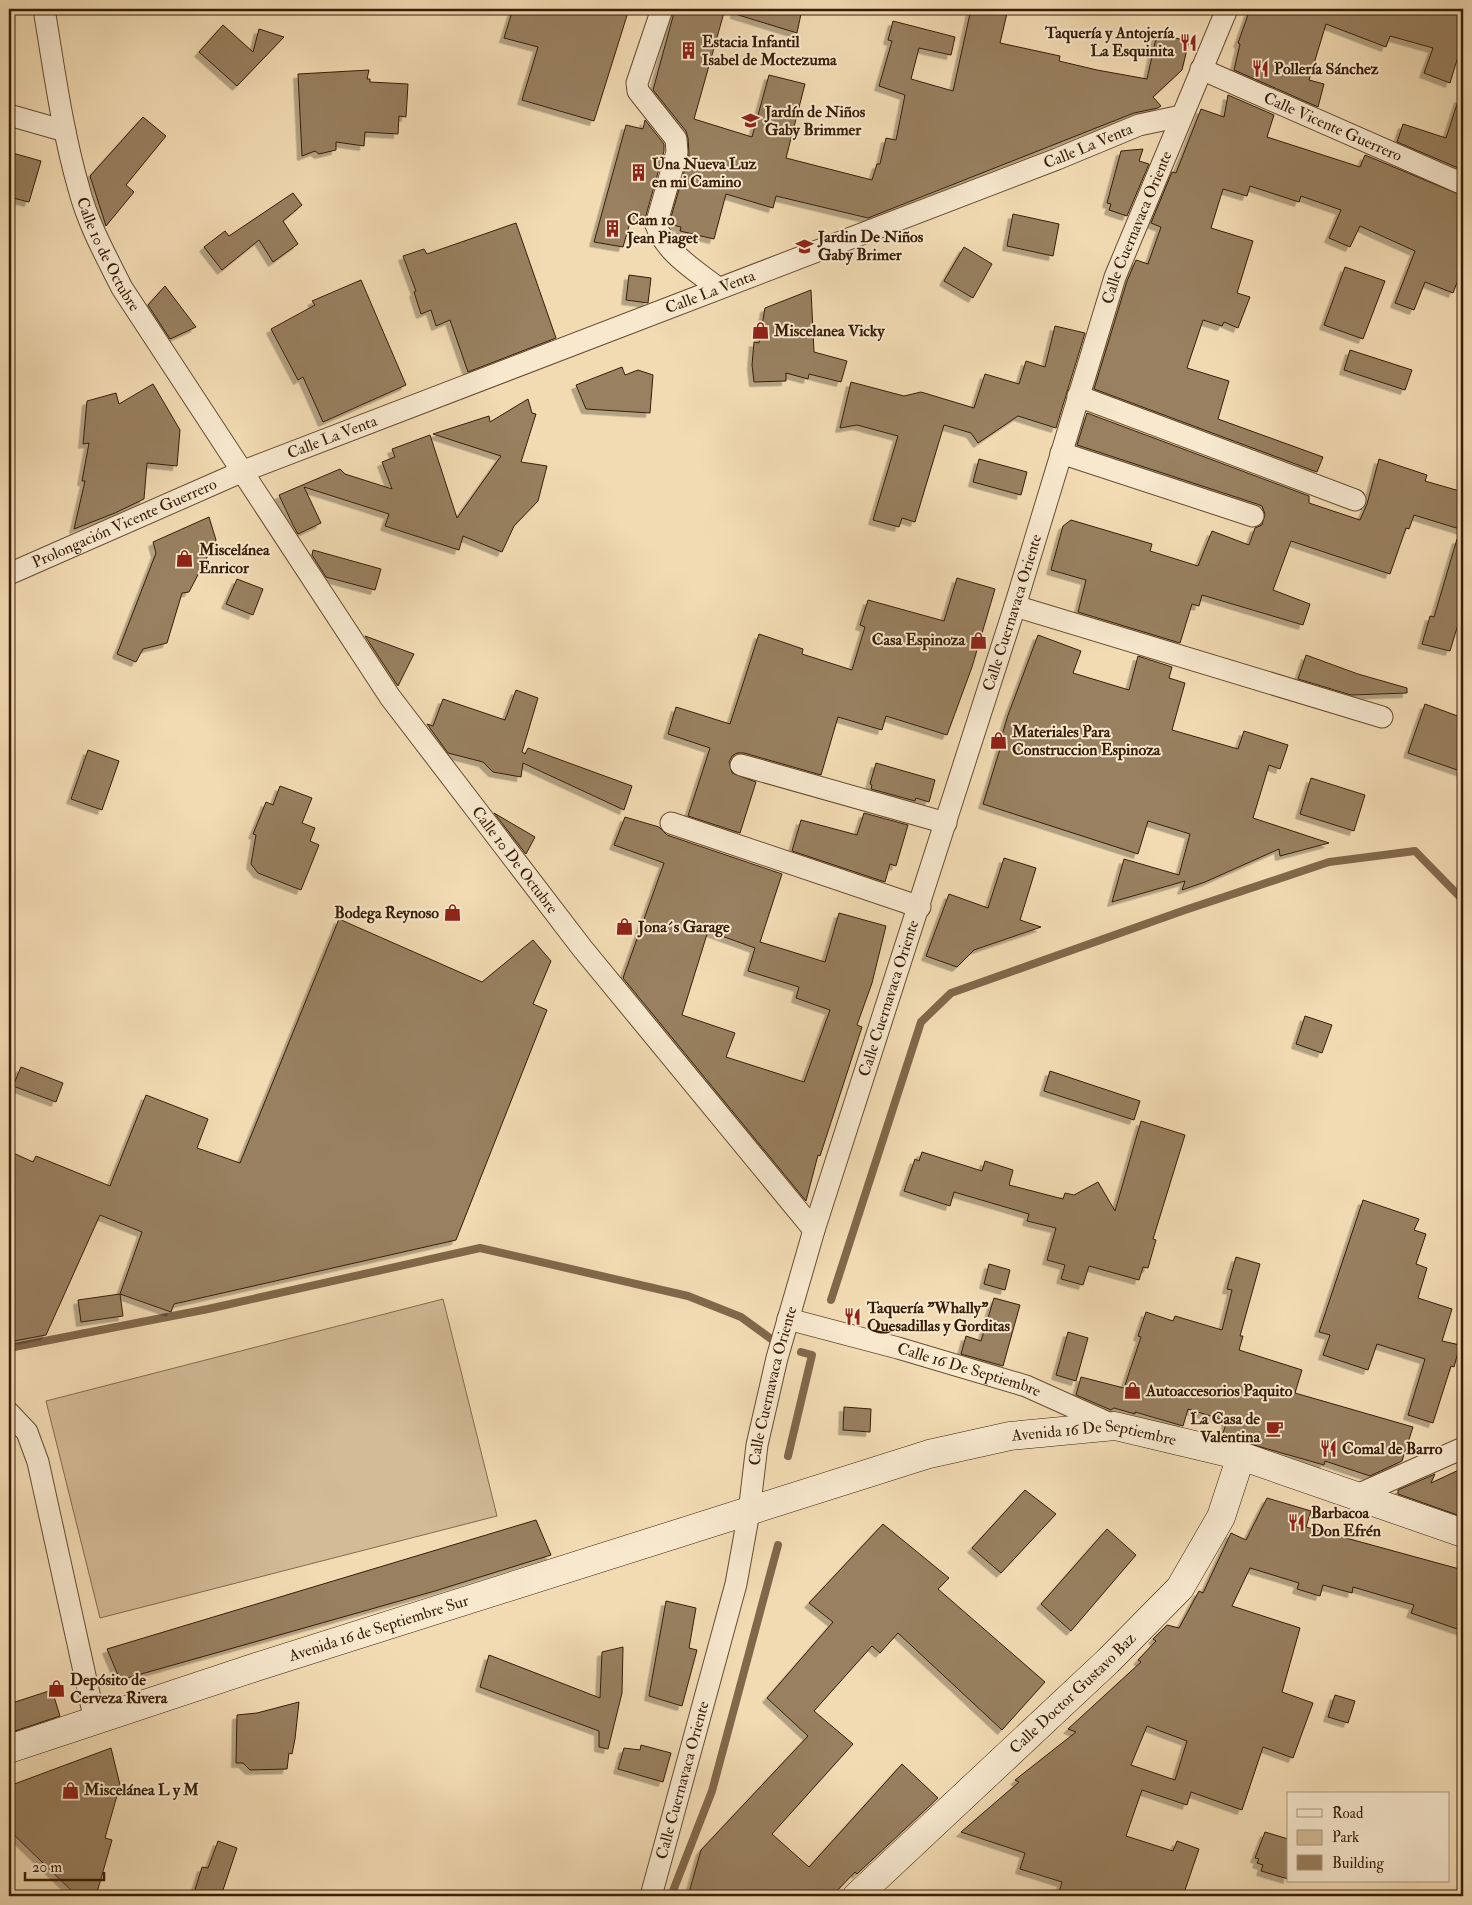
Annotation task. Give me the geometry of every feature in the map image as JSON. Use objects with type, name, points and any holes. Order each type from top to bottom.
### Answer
[{"type":"main road","name":"Avenida 16 De Septiembre","points":[[749,1512],[929,1454],[1010,1436],[1115,1426],[1241,1456],[1463,1533]]},
{"type":"main road","name":"Calle Doctor Gustavo Baz","points":[[857,1896],[1108,1661],[1180,1588],[1221,1517],[1241,1456]]},
{"type":"main road","name":"Avenida 16 de Septiembre Sur","points":[[9,1748],[95,1722],[256,1667],[749,1512]]},
{"type":"street","name":"Calle 10 de Octubre","points":[[44,9],[65,131],[79,191],[97,237],[122,288],[241,472]]},
{"type":"street","points":[[662,9],[642,63],[637,83],[638,91],[676,139],[677,152],[656,225],[659,235],[678,257],[718,288]]},
{"type":"street","name":"Calle Cuernavaca Oriente","points":[[651,1896],[736,1584],[749,1512],[757,1444],[788,1319],[814,1230],[1016,606],[1060,453],[1115,277],[1227,9]]},
{"type":"street","name":"Calle Vicente Guerrero","points":[[1202,69],[1463,184]]},
{"type":"street","points":[[9,115],[65,131]]},
{"type":"street","name":"Calle La Venta","points":[[241,472],[1057,159],[1139,125],[1181,116]]},
{"type":"street","points":[[1078,396],[1355,500]]},
{"type":"street","points":[[1060,453],[1253,516]]},
{"type":"street","name":"Prolongación Vicente Guerrero","points":[[9,574],[241,472]]},
{"type":"street","name":"Calle 10 De Octubre","points":[[241,472],[390,697],[582,948],[814,1230]]},
{"type":"street","points":[[1016,606],[1382,717]]},
{"type":"street","points":[[741,765],[946,823]]},
{"type":"street","points":[[671,823],[920,907]]},
{"type":"street","name":"Calle 16 De Septiembre","points":[[788,1319],[898,1348],[1026,1386],[1115,1426]]},
{"type":"street","points":[[9,1413],[27,1432],[38,1462],[95,1722]]},
{"type":"street","points":[[1357,1495],[1463,1448]]},
{"type":"green space","points":[[443,1299],[497,1516],[100,1618],[46,1401]]},
{"type":"building","points":[[513,9],[629,9],[594,121],[522,100],[538,47],[504,38]]},
{"type":"building","points":[[675,9],[725,9],[694,119],[752,137],[769,75],[805,84],[786,158],[872,180],[877,164],[880,164],[886,138],[896,140],[905,95],[879,86],[892,41],[888,40],[893,21],[955,37],[951,55],[919,48],[911,79],[953,91],[971,9],[1008,9],[1000,43],[1060,56],[1059,61],[1147,79],[1157,34],[1189,41],[1182,70],[1153,97],[1161,106],[1158,108],[1134,113],[868,218],[776,196],[773,208],[726,194],[714,239],[680,231],[681,227],[669,224],[689,155],[688,138],[686,131],[653,90]]},
{"type":"building","points":[[735,9],[802,9],[797,33],[735,14]]},
{"type":"building","points":[[1250,9],[1463,9],[1463,40],[1450,83],[1424,73],[1433,48],[1390,36],[1386,47],[1326,24],[1309,80],[1324,84],[1318,107],[1234,70],[1240,44],[1238,43]]},
{"type":"building","points":[[223,25],[253,52],[259,29],[284,37],[237,86],[199,52]]},
{"type":"building","points":[[369,70],[367,79],[370,79],[370,82],[408,84],[406,117],[399,116],[398,134],[365,132],[364,146],[336,142],[336,150],[319,154],[315,151],[302,156],[298,74]]},
{"type":"building","points":[[1228,95],[1274,115],[1267,137],[1360,167],[1365,155],[1463,196],[1463,267],[1453,293],[1425,282],[1414,310],[1395,303],[1415,251],[1360,226],[1350,247],[1329,238],[1341,210],[1301,196],[1299,202],[1250,186],[1247,196],[1223,189],[1211,228],[1253,241],[1237,293],[1250,297],[1238,328],[1224,322],[1222,326],[1203,320],[1187,368],[1229,381],[1218,419],[1323,457],[1317,472],[1094,389],[1127,281],[1136,260],[1148,264],[1161,227],[1151,223],[1172,172],[1176,173],[1201,109],[1224,117]]},
{"type":"building","points":[[1459,98],[1463,99],[1463,170],[1397,142],[1403,124],[1446,138]]},
{"type":"building","points":[[143,117],[166,136],[126,185],[134,192],[106,226],[90,176]]},
{"type":"building","name":"Una Nueva Luz en mi Camino","points":[[645,120],[664,144],[664,151],[645,219],[632,216],[623,247],[594,242],[626,125],[643,129]]},
{"type":"building","points":[[1143,149],[1139,161],[1149,164],[1127,216],[1109,210],[1111,204],[1107,203],[1121,151]]},
{"type":"building","points":[[9,152],[41,161],[29,202],[9,197]]},
{"type":"building","points":[[293,193],[302,205],[283,221],[298,244],[273,262],[259,240],[222,270],[204,247],[225,231],[229,236]]},
{"type":"building","points":[[1013,214],[1059,224],[1053,256],[1007,246]]},
{"type":"building","points":[[516,223],[556,338],[468,372],[450,320],[436,326],[431,310],[421,314],[414,292],[416,291],[403,256],[424,249],[427,254]]},
{"type":"building","points":[[964,247],[992,264],[973,298],[944,281]]},
{"type":"building","points":[[1345,267],[1385,281],[1363,339],[1324,325]]},
{"type":"building","points":[[629,275],[651,278],[648,303],[626,300]]},
{"type":"building","points":[[361,280],[406,385],[323,422],[303,377],[298,380],[271,329],[315,305],[312,301]]},
{"type":"building","points":[[165,286],[196,327],[170,339],[148,305]]},
{"type":"building","points":[[811,290],[814,352],[847,361],[841,382],[809,374],[808,379],[786,373],[786,381],[754,382],[752,365],[754,342],[759,343],[765,308]]},
{"type":"building","points":[[1055,326],[1085,333],[1056,428],[1018,416],[978,443],[971,433],[944,425],[915,522],[902,518],[899,527],[873,520],[898,436],[857,425],[840,428],[851,382],[904,396],[921,392],[974,408],[985,374],[1019,384],[1026,361],[1045,367]]},
{"type":"building","points":[[1350,350],[1412,370],[1405,390],[1344,370]]},
{"type":"building","points":[[622,367],[625,375],[638,370],[653,375],[650,413],[586,409],[576,385]]},
{"type":"building","points":[[153,384],[180,430],[177,466],[147,463],[144,499],[74,529],[85,481],[82,481],[89,443],[83,444],[87,401],[116,393],[119,404]]},
{"type":"building","points":[[528,399],[532,413],[536,414],[521,462],[547,466],[538,501],[514,526],[502,552],[463,536],[459,550],[385,526],[389,514],[304,487],[321,523],[298,534],[279,495],[340,469],[345,474],[392,489],[382,462],[395,457],[392,449],[430,435],[457,518],[501,456],[433,434],[489,416],[490,422]]},
{"type":"building","points":[[1087,413],[1309,496],[1309,503],[1360,520],[1367,504],[1379,459],[1427,475],[1425,481],[1463,492],[1463,530],[1414,515],[1409,529],[1406,528],[1390,574],[1291,541],[1273,590],[1310,604],[1303,625],[1202,595],[1199,606],[1192,604],[1180,643],[1078,612],[1086,580],[1051,570],[1063,526],[1071,520],[1152,544],[1150,551],[1198,566],[1212,531],[1249,545],[1255,528],[1262,525],[1265,514],[1262,506],[1257,504],[1077,445]]},
{"type":"building","points":[[979,459],[1027,472],[1021,495],[973,482]]},
{"type":"building","points":[[209,517],[216,540],[189,592],[182,593],[167,643],[143,649],[136,662],[117,654],[156,553],[153,542]]},
{"type":"building","points":[[1457,539],[1463,540],[1463,619],[1460,618],[1450,651],[1422,644],[1430,616],[1434,617]]},
{"type":"building","points":[[313,550],[381,569],[375,590],[326,577],[312,555]]},
{"type":"building","points":[[957,578],[995,589],[972,667],[947,735],[886,716],[882,730],[838,717],[821,775],[744,753],[737,753],[732,756],[729,762],[732,773],[756,782],[740,833],[688,816],[710,748],[668,734],[676,707],[730,724],[759,634],[803,649],[802,654],[852,670],[865,627],[860,625],[868,600],[944,621]]},
{"type":"building","points":[[237,579],[263,589],[253,615],[226,604]]},
{"type":"building","points":[[1038,635],[1081,651],[1073,673],[1129,690],[1138,656],[1172,667],[1169,678],[1185,683],[1172,730],[1238,749],[1244,731],[1288,745],[1280,769],[1269,765],[1253,818],[1329,843],[1280,856],[1279,849],[1205,882],[1182,890],[1185,881],[1112,902],[1124,859],[1179,875],[1190,834],[1148,821],[1138,854],[983,804],[1004,736],[1002,735],[1008,715]]},
{"type":"building","points":[[365,636],[414,654],[398,686]]},
{"type":"building","points":[[1306,655],[1358,674],[1407,688],[1407,693],[1351,695],[1298,679]]},
{"type":"building","points":[[516,690],[538,698],[522,752],[525,754],[528,748],[632,786],[624,810],[523,763],[521,777],[493,772],[483,762],[448,753],[427,724],[433,726],[443,699],[505,720]]},
{"type":"building","points":[[1425,704],[1463,718],[1463,772],[1408,753]]},
{"type":"building","points":[[88,750],[119,761],[102,810],[71,799]]},
{"type":"building","points":[[876,763],[935,780],[929,802],[916,798],[915,801],[871,789],[872,785],[870,784]]},
{"type":"building","points":[[1311,778],[1365,795],[1354,831],[1300,814]]},
{"type":"building","points":[[280,786],[312,798],[302,823],[315,828],[310,841],[319,845],[301,890],[258,873],[251,864],[256,835],[253,834],[266,802],[273,805]]},
{"type":"building","points":[[494,813],[535,837],[526,854]]},
{"type":"building","points":[[864,813],[908,825],[896,866],[890,864],[885,882],[792,851],[801,820],[857,835]]},
{"type":"building","points":[[625,817],[659,827],[667,835],[782,874],[760,942],[825,962],[839,913],[886,926],[872,983],[857,1025],[862,1027],[820,1156],[818,1155],[806,1201],[623,978],[664,863],[614,845]],"holes":[[[708,931],[755,948],[748,971],[799,987],[796,998],[830,1010],[804,1082],[726,1057],[735,1033],[682,1015]]]},
{"type":"building","points":[[1004,858],[1036,868],[1020,920],[1041,927],[974,950],[957,967],[926,956],[949,894],[988,908]]},
{"type":"building","points":[[339,919],[482,982],[533,940],[551,961],[533,1004],[547,1010],[456,1240],[174,1304],[171,1312],[120,1294],[142,1232],[100,1215],[46,1335],[9,1342],[9,1151],[33,1162],[36,1156],[110,1186],[146,1095],[208,1119],[197,1148],[240,1163]]},
{"type":"building","points":[[1305,1016],[1332,1025],[1322,1053],[1296,1044]]},
{"type":"building","points":[[21,1067],[63,1083],[56,1102],[13,1086]]},
{"type":"building","points":[[1050,1071],[1140,1101],[1134,1120],[1044,1091]]},
{"type":"building","points":[[1141,1121],[1185,1135],[1153,1239],[1156,1240],[1148,1268],[1143,1267],[1139,1280],[1089,1266],[1083,1285],[1061,1279],[1065,1265],[1047,1260],[1056,1228],[1027,1221],[1029,1214],[954,1192],[950,1206],[904,1191],[915,1159],[919,1161],[922,1152],[982,1171],[985,1161],[1013,1170],[1009,1185],[1063,1199],[1065,1193],[1074,1195],[1098,1182],[1115,1211]]},
{"type":"building","points":[[1363,1200],[1419,1219],[1414,1230],[1426,1234],[1416,1264],[1427,1268],[1418,1298],[1452,1309],[1442,1341],[1460,1345],[1454,1367],[1451,1366],[1433,1423],[1408,1415],[1425,1359],[1377,1344],[1368,1370],[1323,1355],[1330,1335],[1319,1332]]},
{"type":"building","points":[[1236,1257],[1260,1264],[1240,1336],[1243,1336],[1239,1350],[1302,1370],[1295,1393],[1413,1427],[1402,1461],[1370,1476],[1325,1461],[1324,1465],[1222,1436],[1227,1421],[1188,1409],[1183,1426],[1135,1412],[1135,1414],[1114,1408],[1111,1410],[1076,1395],[1081,1377],[1124,1388],[1141,1337],[1138,1336],[1146,1312],[1173,1321],[1175,1316],[1222,1330],[1232,1290],[1227,1289]]},
{"type":"building","points":[[989,1264],[1010,1270],[1005,1290],[984,1284]]},
{"type":"building","points":[[120,1294],[123,1316],[81,1322],[78,1300]]},
{"type":"building","points":[[994,1298],[1020,1305],[1003,1366],[961,1354],[966,1336],[981,1341]]},
{"type":"building","points":[[1068,1332],[1088,1338],[1076,1381],[1056,1375]]},
{"type":"building","points":[[844,1407],[871,1409],[870,1432],[843,1430]]},
{"type":"building","points":[[1463,1468],[1463,1517],[1398,1494],[1398,1490],[1435,1474],[1431,1483]]},
{"type":"building","points":[[1025,1490],[1056,1514],[1001,1573],[972,1548]]},
{"type":"building","points":[[1267,1498],[1311,1511],[1306,1527],[1463,1570],[1463,1631],[1411,1613],[1414,1605],[1353,1587],[1352,1593],[1323,1585],[1320,1596],[1297,1589],[1299,1583],[1250,1568],[1232,1606],[1300,1628],[1282,1692],[1313,1703],[1293,1758],[1263,1747],[1242,1810],[1191,1792],[1187,1805],[1142,1790],[1126,1836],[1173,1851],[1177,1841],[1199,1849],[1183,1896],[1058,1896],[1062,1882],[1020,1869],[1025,1853],[961,1832],[1019,1782],[1015,1780],[1076,1732],[1068,1729],[1141,1662],[1138,1660],[1156,1641],[1153,1639],[1167,1625],[1179,1628],[1199,1591],[1203,1593],[1231,1533],[1246,1540]],"holes":[[[1147,1726],[1187,1741],[1175,1780],[1131,1765]]]},
{"type":"building","points":[[536,1520],[551,1555],[435,1591],[120,1680],[107,1649]]},
{"type":"building","points":[[883,1524],[949,1578],[938,1589],[1045,1682],[1002,1730],[898,1633],[880,1653],[872,1646],[814,1711],[853,1744],[772,1834],[809,1867],[902,1764],[938,1798],[857,1874],[855,1872],[832,1896],[688,1896],[701,1850],[808,1736],[767,1698],[833,1622],[809,1603]]},
{"type":"building","points":[[1107,1529],[1136,1555],[1071,1631],[1041,1604]]},
{"type":"building","points":[[666,1601],[696,1608],[689,1648],[697,1650],[682,1706],[649,1696]]},
{"type":"building","points":[[623,1647],[622,1693],[608,1749],[599,1747],[599,1731],[480,1687],[489,1655],[600,1698],[602,1652]]},
{"type":"building","points":[[52,1690],[60,1716],[9,1733],[9,1704]]},
{"type":"building","points":[[1335,1695],[1355,1701],[1348,1723],[1328,1717]]},
{"type":"building","points":[[299,1702],[295,1739],[292,1754],[289,1753],[287,1769],[250,1770],[243,1763],[236,1763],[237,1715],[257,1713]]},
{"type":"building","points":[[641,1745],[671,1753],[663,1782],[618,1769],[624,1748],[640,1750]]},
{"type":"building","points":[[111,1748],[120,1785],[105,1838],[112,1840],[96,1896],[77,1896],[9,1830],[9,1786]]},
{"type":"building","points":[[1265,1832],[1287,1839],[1287,1879],[1261,1871],[1263,1865],[1257,1863],[1259,1859],[1255,1858]]},
{"type":"building","points":[[218,1841],[237,1848],[221,1896],[193,1896],[202,1867],[208,1868]]},
{"type":"waterway","points":[[831,1300],[921,1022],[951,993],[1185,910],[1329,862],[1415,851],[1463,900]]},
{"type":"waterway","points":[[9,1348],[208,1309],[480,1248],[688,1296],[741,1317],[778,1344]]},
{"type":"waterway","points":[[788,1456],[812,1355],[801,1352]]},
{"type":"waterway","points":[[671,1896],[712,1791],[778,1545]]},
{"type":"place","name":"Taquería y Antojería La Esquinita","points":[[1188,42]]},
{"type":"place","name":"Estacia Infantil Isabel de Moctezuma","points":[[688,51]]},
{"type":"place","name":"Pollería Sánchez","points":[[1260,69]]},
{"type":"place","name":"Jardín de Niños Gaby Brimmer","points":[[751,121]]},
{"type":"place","name":"Una Nueva Luz en mi Camino","points":[[638,173]]},
{"type":"place","name":"Cam 10 Jean Piaget","points":[[613,229]]},
{"type":"place","name":"Jardin De Niños Gaby Brimer","points":[[804,246]]},
{"type":"place","name":"Miscelanea Vicky","points":[[760,331]]},
{"type":"place","name":"Miscelánea Enricor","points":[[185,559]]},
{"type":"place","name":"Casa Espinoza","points":[[979,640]]},
{"type":"place","name":"Materiales Para Construccion Espinoza","points":[[998,741]]},
{"type":"place","name":"Bodega Reynoso","points":[[453,913]]},
{"type":"place","name":"Jona´s Garage","points":[[624,927]]},
{"type":"place","name":"Taquería \"Whally\" Quesadillas y Gorditas","points":[[853,1317]]},
{"type":"place","name":"Autoaccesorios Paquito","points":[[1132,1391]]},
{"type":"place","name":"La Casa de Valentina","points":[[1274,1428]]},
{"type":"place","name":"Comal de Barro","points":[[1328,1449]]},
{"type":"place","name":"Barbacoa Don Efrén","points":[[1297,1522]]},
{"type":"place","name":"Depósito de Cerveza Rivera","points":[[56,1689]]},
{"type":"place","name":"Miscelánea L y M","points":[[70,1790]]}]
